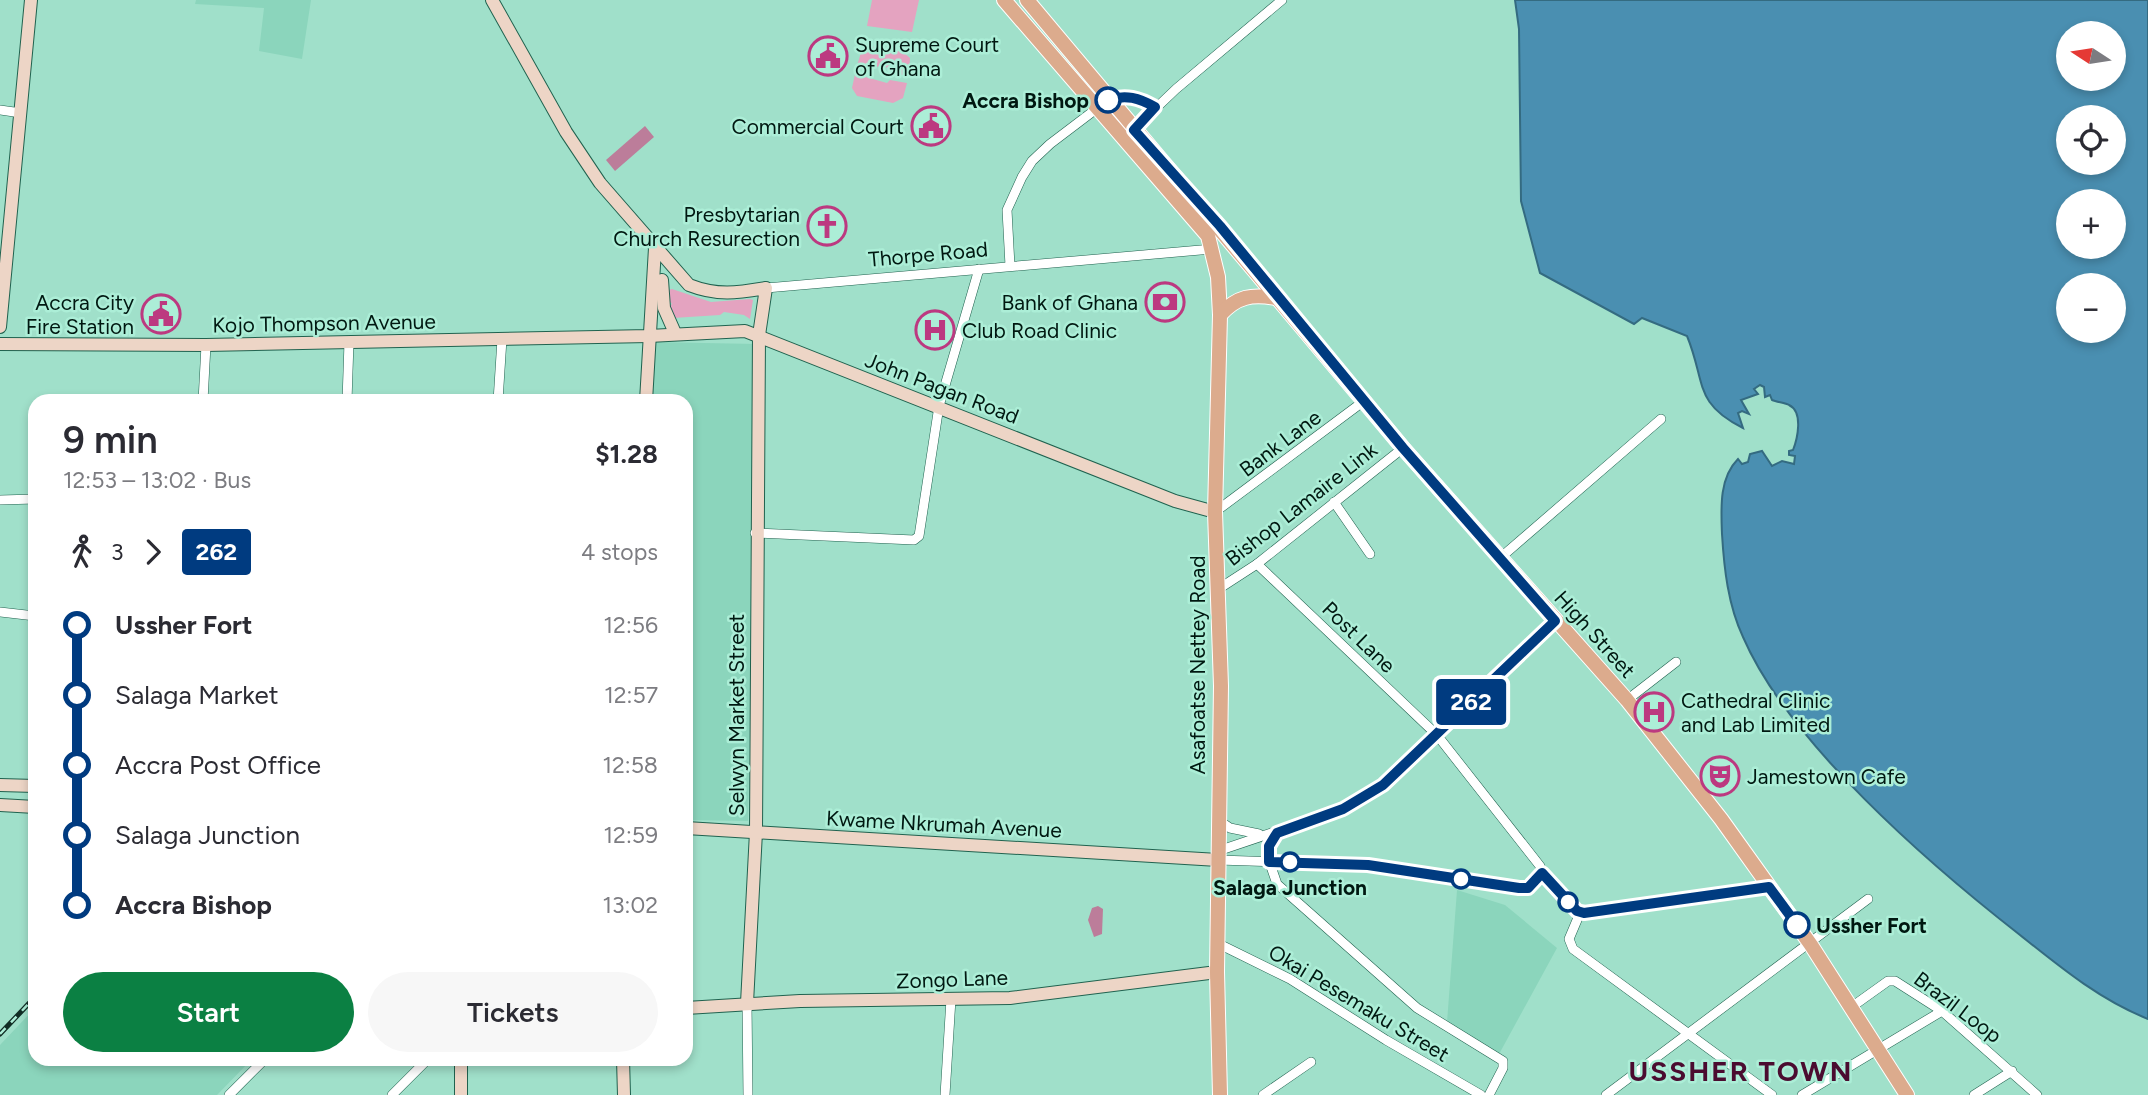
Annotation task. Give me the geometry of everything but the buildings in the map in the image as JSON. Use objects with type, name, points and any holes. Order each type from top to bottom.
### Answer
[{"type":"main road","points":[[0,327],[31,0]]},
{"type":"main road","points":[[492,0],[566,132],[600,183],[689,285]]},
{"type":"main road","points":[[1004,0],[1103,104],[1134,130],[1213,237]]},
{"type":"main road","points":[[1027,0],[1103,104],[1213,237]]},
{"type":"main road","name":"High Street","points":[[1213,237],[1276,298],[1499,559],[1628,700],[1721,820],[1811,944],[1881,1049],[1907,1095]]},
{"type":"main road","name":"Asafoatse Nettey Road","points":[[1213,237],[1220,315],[1215,512],[1220,588],[1217,943],[1220,1095]]},
{"type":"main road","points":[[659,253],[664,308],[675,333]]},
{"type":"main road","points":[[646,394],[649,336],[659,253]]},
{"type":"main road","points":[[661,287],[689,285]]},
{"type":"main road","name":"Thorpe Road","points":[[689,285],[709,293],[725,294],[766,288]]},
{"type":"main road","name":"Selwyn Market Street","points":[[747,1003],[756,832],[755,533],[759,335],[766,288]]},
{"type":"main road","points":[[1220,315],[1238,299],[1248,296],[1276,298]]},
{"type":"main road","name":"John Pagan Road","points":[[649,336],[730,330],[759,335],[1175,501],[1215,512]]},
{"type":"main road","name":"Kojo Thompson Avenue","points":[[0,344],[206,345],[649,336]]},
{"type":"main road","points":[[0,785],[28,786]]},
{"type":"main road","points":[[0,805],[28,807]]},
{"type":"main road","name":"Kwame Nkrumah Avenue","points":[[693,828],[1218,855]]},
{"type":"main road","name":"Zongo Lane","points":[[693,1008],[747,1003],[1010,998],[1217,972]]},
{"type":"main road","points":[[461,1066],[461,1095]]},
{"type":"main road","points":[[623,1066],[624,1095]]},
{"type":"street","points":[[1134,130],[1155,107],[1282,0]]},
{"type":"street","points":[[1010,265],[1007,210],[1021,177],[1050,144],[1103,104],[1118,97],[1139,98],[1155,107]]},
{"type":"street","points":[[0,110],[21,113]]},
{"type":"street","name":"Thorpe Road","points":[[766,288],[979,269],[1213,237]]},
{"type":"street","points":[[755,533],[916,538],[939,406],[979,269]]},
{"type":"street","points":[[498,394],[502,339]]},
{"type":"street","points":[[347,394],[349,342]]},
{"type":"street","points":[[203,394],[206,345]]},
{"type":"street","name":"Bank Lane","points":[[1215,512],[1364,401]]},
{"type":"street","points":[[1499,559],[1661,419]]},
{"type":"street","name":"Bishop Lamaire Link","points":[[1220,588],[1257,564],[1403,448]]},
{"type":"street","points":[[0,500],[28,499]]},
{"type":"street","points":[[1334,502],[1370,554]]},
{"type":"street","name":"Post Lane","points":[[1257,564],[1437,735],[1540,866],[1542,873],[1580,913]]},
{"type":"street","points":[[0,612],[28,615]]},
{"type":"street","points":[[1218,855],[1262,835],[1277,833],[1343,809],[1383,785],[1555,621]]},
{"type":"street","points":[[1628,700],[1676,662]]},
{"type":"street","points":[[1218,820],[1230,828],[1262,835]]},
{"type":"street","points":[[1277,833],[1269,846],[1269,862],[1278,884],[1417,1008],[1504,1065],[1489,1095]]},
{"type":"street","points":[[1218,855],[1269,862],[1368,865],[1519,888],[1528,888],[1542,873]]},
{"type":"street","points":[[1769,887],[1580,913],[1569,939],[1570,944],[1619,982],[1692,1033],[1772,1095]]},
{"type":"street","points":[[1606,1095],[1868,899]]},
{"type":"street","name":"Okai Pesemaku Street","points":[[1217,943],[1290,979],[1476,1093]]},
{"type":"street","name":"Brazil Loop","points":[[1853,1006],[1891,980],[1942,1011],[2037,1095]]},
{"type":"street","points":[[945,1095],[951,999]]},
{"type":"street","name":"Selwyn Market Street","points":[[747,1003],[748,1095]]},
{"type":"street","points":[[1802,1095],[1942,1011]]},
{"type":"street","points":[[1263,1095],[1311,1062]]},
{"type":"street","points":[[229,1095],[258,1066]]},
{"type":"street","points":[[392,1095],[421,1066]]},
{"type":"street","points":[[1974,1095],[2012,1072]]},
{"type":"shaded area","points":[[196,0],[311,0],[302,59],[259,51],[264,8],[195,4]]},
{"type":"shaded area","points":[[872,0],[919,0],[912,32],[867,26]]},
{"type":"shaded area","points":[[869,46],[903,52],[910,58],[909,76],[891,73],[890,68],[857,66],[862,49]]},
{"type":"shaded area","points":[[855,74],[887,83],[890,80],[907,83],[903,98],[893,103],[857,96],[852,88]]},
{"type":"shaded area","points":[[645,126],[654,137],[615,171],[606,160]]},
{"type":"shaded area","points":[[668,290],[711,302],[753,300],[750,319],[744,315],[724,312],[720,315],[673,318],[669,306],[672,304],[668,300]]},
{"type":"shaded area","points":[[651,342],[757,344],[748,821],[693,820],[693,394],[650,394]]},
{"type":"shaded area","points":[[1457,890],[1505,905],[1557,948],[1498,1056],[1447,1022]]},
{"type":"shaded area","points":[[1098,906],[1103,909],[1102,934],[1094,937],[1088,920],[1092,908]]},
{"type":"shaded area","points":[[28,1015],[28,1066],[245,1066],[217,1095],[0,1095],[0,1045]]},
{"type":"water","points":[[1515,0],[2148,0],[2148,1019],[2081,982],[1945,873],[1865,799],[1793,718],[1764,677],[1738,625],[1726,573],[1721,514],[1724,484],[1738,459],[1742,464],[1748,462],[1750,454],[1762,451],[1772,466],[1782,461],[1794,464],[1795,456],[1789,455],[1789,451],[1793,450],[1796,440],[1797,414],[1789,405],[1772,400],[1770,395],[1765,397],[1764,387],[1760,385],[1754,389],[1758,394],[1741,400],[1749,414],[1742,411],[1738,413],[1743,428],[1727,419],[1716,410],[1703,390],[1687,336],[1642,318],[1634,324],[1540,273],[1521,201],[1519,29]]},
{"type":"railway","points":[[0,1034],[28,1004]]},
{"type":"bus line","name":"262","points":[[1108,100],[1118,97],[1139,98],[1155,107],[1134,130],[1220,226],[1276,298],[1403,448],[1555,621],[1383,785],[1343,809],[1277,833],[1269,846],[1269,862],[1368,865],[1524,889],[1532,885],[1542,873],[1580,913],[1769,887],[1797,925]]},
{"type":"place","name":"Supreme Court of Ghana","points":[[828,56]]},
{"type":"place","name":"Accra Bishop","points":[[1108,100]]},
{"type":"place","name":"Commercial Court","points":[[931,126]]},
{"type":"place","name":"Presbytarian Church Resurection","points":[[827,226]]},
{"type":"place","name":"Bank of Ghana","points":[[1165,302]]},
{"type":"place","name":"Accra City Fire Station","points":[[161,314]]},
{"type":"place","name":"Club Road Clinic","points":[[935,330]]},
{"type":"place","name":"Cathedral Clinic and Lab Limited","points":[[1654,712]]},
{"type":"place","name":"Jamestown Cafe","points":[[1720,776]]},
{"type":"place","name":"Salaga Junction","points":[[1290,862]]},
{"type":"place","name":"Ussher Fort","points":[[1797,925]]},
{"type":"district","name":"USSHER TOWN","points":[[1741,1071]]}]
